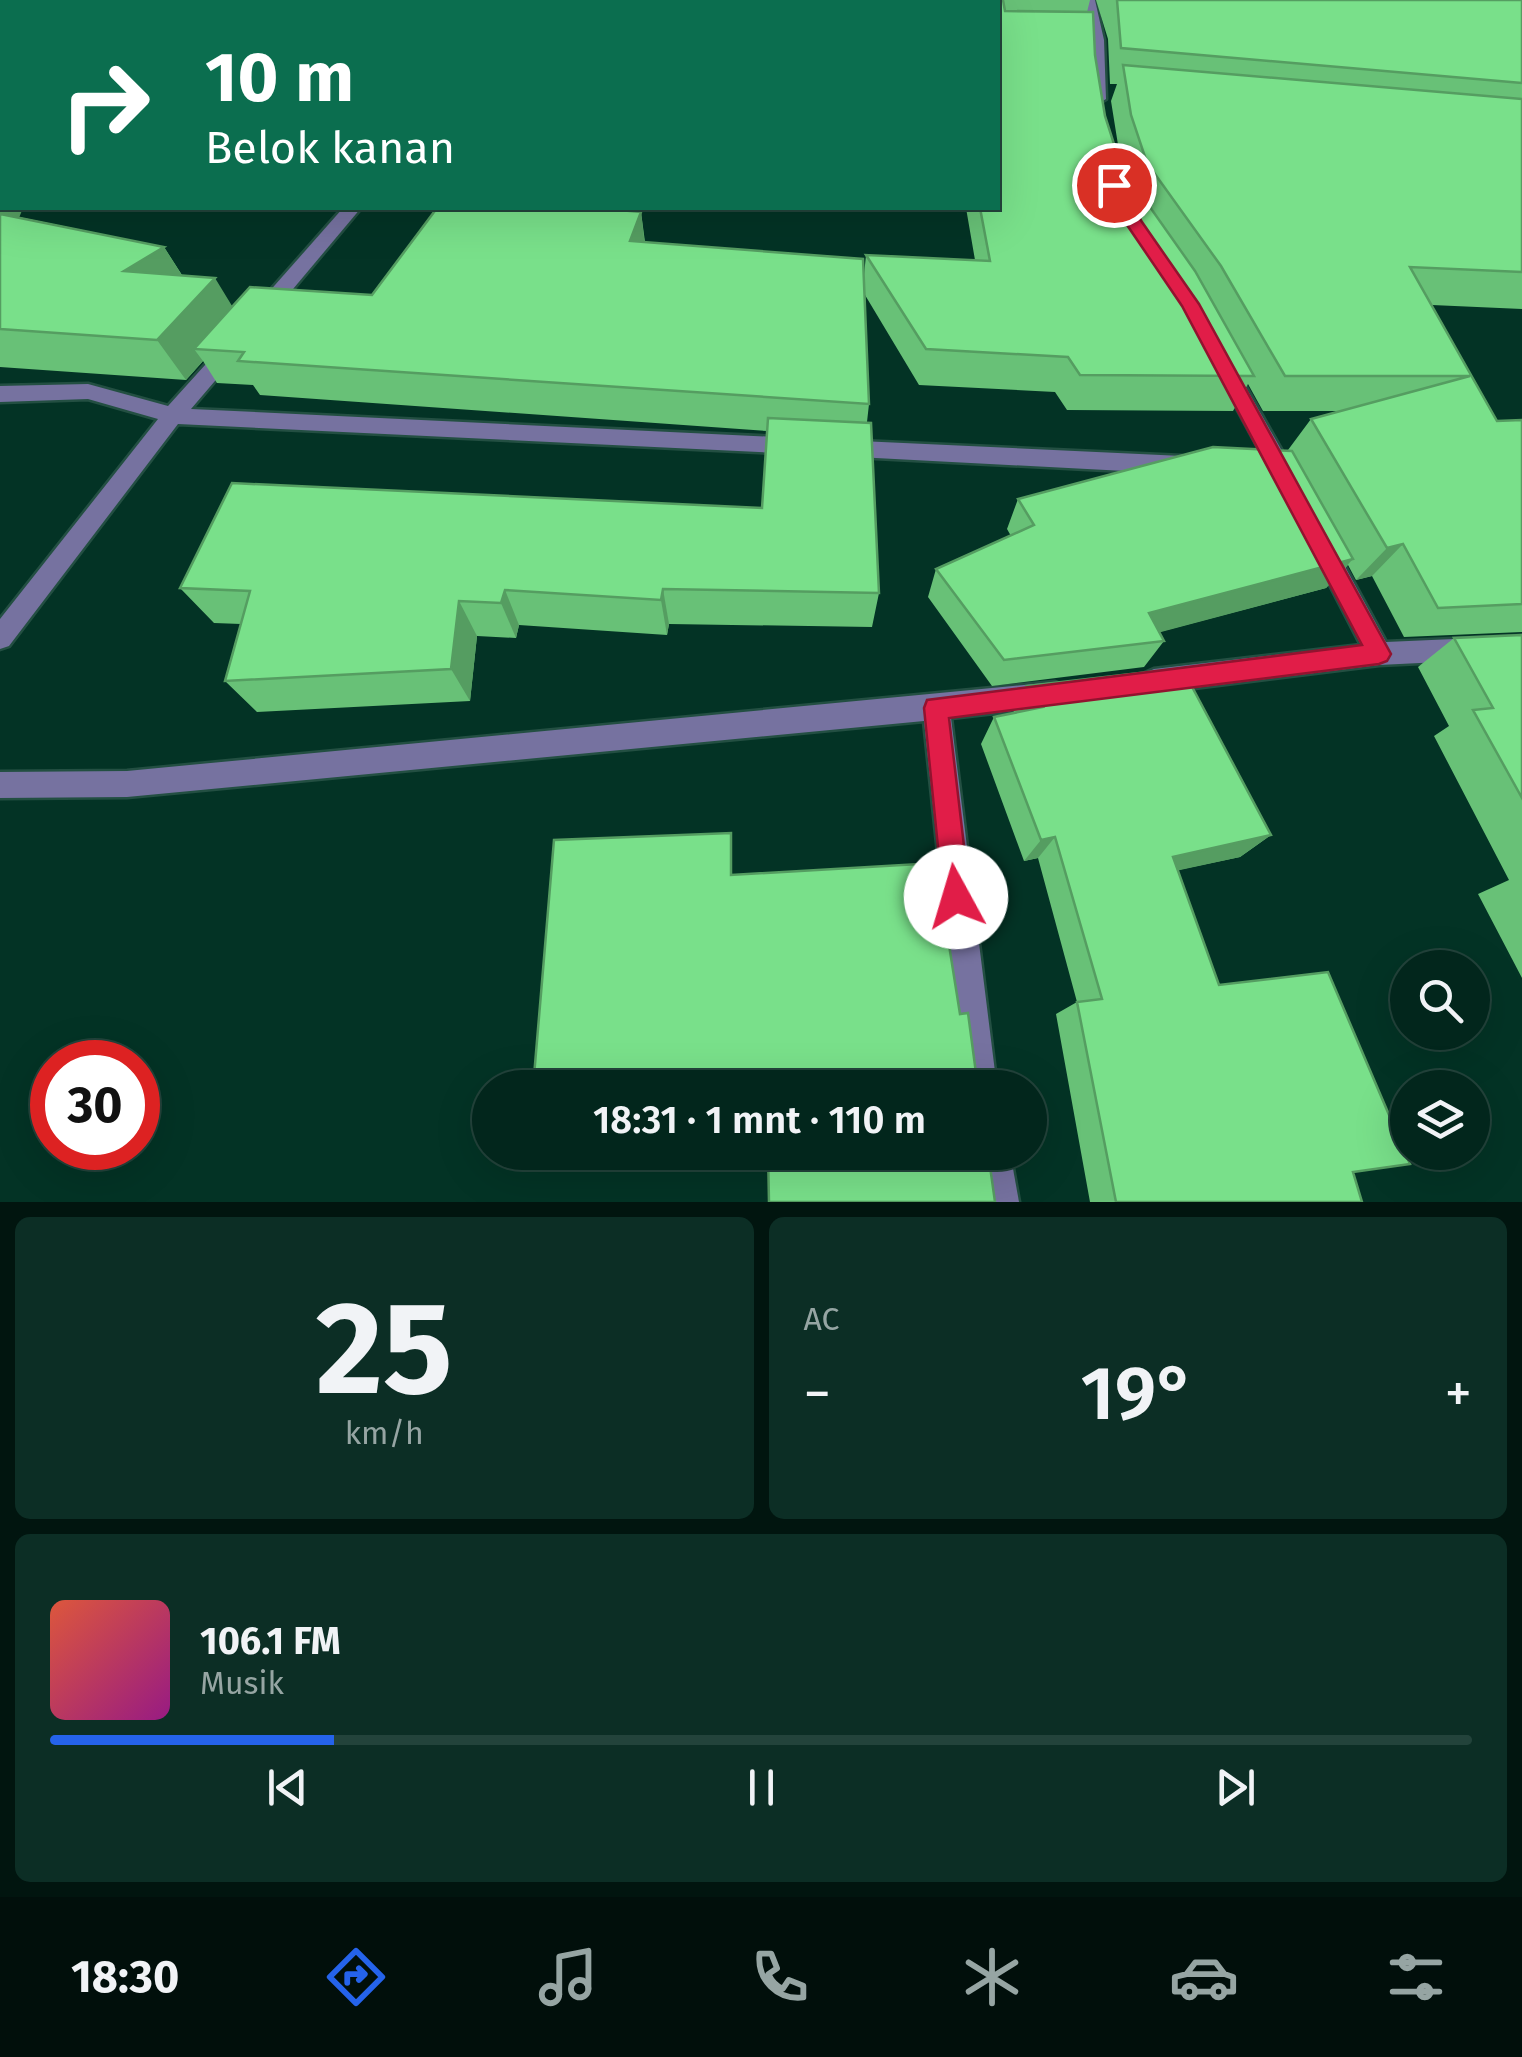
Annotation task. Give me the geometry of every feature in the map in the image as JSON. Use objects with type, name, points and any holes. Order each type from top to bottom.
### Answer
[{"type":"street","points":[[1088,0],[1086,40],[1106,92],[1102,123]]},
{"type":"street","points":[[0,638],[172,416],[350,210]]},
{"type":"street","points":[[1218,354],[1272,469],[1304,511],[1379,654]]},
{"type":"street","points":[[0,394],[88,389],[172,416],[1203,466]]},
{"type":"street","points":[[1128,684],[1379,654],[1522,648]]},
{"type":"street","points":[[0,785],[126,784],[936,708],[1090,689]]},
{"type":"street","points":[[936,708],[978,1070]]},
{"type":"street","points":[[995,1170],[1001,1202]]},
{"type":"building","points":[[1000,0],[1005,11],[1093,12],[1105,116],[1121,166],[1195,271],[1254,376],[1080,375],[1068,357],[926,349],[866,255],[990,261],[980,210],[1000,210]]},
{"type":"building","points":[[1117,0],[1522,0],[1522,83],[1121,48]]},
{"type":"building","points":[[1123,65],[1522,99],[1522,272],[1410,267],[1497,421],[1522,420],[1522,604],[1438,608],[1403,544],[1387,548],[1311,419],[1470,376],[1285,376],[1221,266],[1147,163],[1131,115]]},
{"type":"building","points":[[436,210],[641,212],[630,241],[863,259],[869,404],[238,361],[244,352],[194,349],[250,287],[372,295]]},
{"type":"building","points":[[0,214],[164,247],[124,271],[215,278],[157,340],[0,329]]},
{"type":"building","points":[[768,418],[871,423],[879,593],[663,589],[661,600],[505,590],[501,603],[459,601],[451,669],[225,681],[250,591],[180,588],[232,483],[762,508]]},
{"type":"building","points":[[1213,447],[1292,451],[1353,559],[1149,613],[1164,641],[1004,660],[936,569],[1034,525],[1018,499]]},
{"type":"building","points":[[1522,635],[1522,798],[1473,710],[1493,708],[1454,638]]},
{"type":"building","points":[[1182,668],[1271,835],[1173,857],[1219,985],[1328,972],[1390,1117],[1390,1167],[1353,1172],[1362,1202],[1116,1202],[1077,1002],[1102,999],[1055,837],[1041,840],[994,717],[1043,707],[1027,686]]},
{"type":"building","points":[[731,833],[731,875],[936,863],[960,1014],[968,1013],[976,1070],[535,1070],[554,840]]},
{"type":"building","points":[[768,1170],[991,1170],[995,1202],[769,1202]]},
{"type":"route","points":[[956,897],[936,708],[1379,654],[1190,304],[1134,222],[1114,185]]}]
